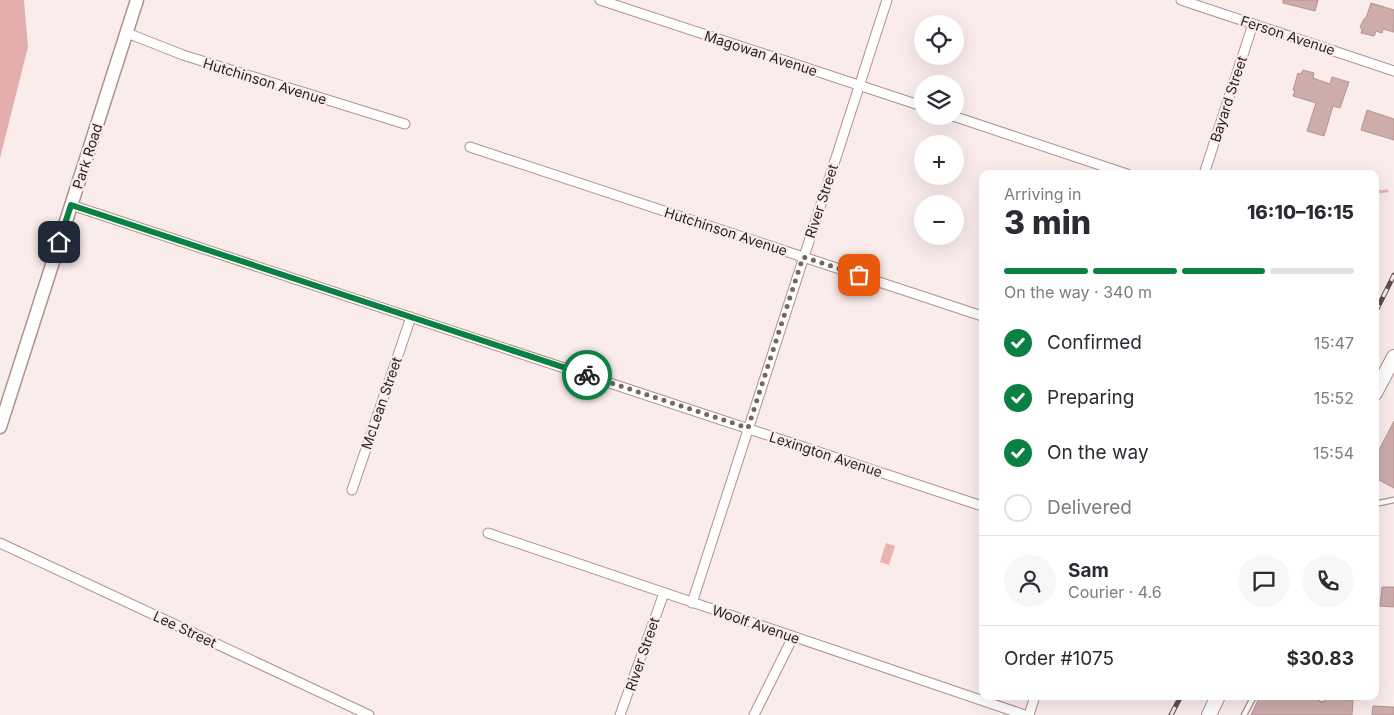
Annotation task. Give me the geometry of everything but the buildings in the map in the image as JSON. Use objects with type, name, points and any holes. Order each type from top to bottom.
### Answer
[{"type":"main road","points":[[1379,386],[1394,357]]},
{"type":"main road","points":[[1209,715],[1216,700]]},
{"type":"street","name":"Park Road","points":[[0,427],[2,412],[137,0]]},
{"type":"street","name":"Magowan Avenue","points":[[600,0],[914,103]]},
{"type":"street","name":"River Street","points":[[692,602],[886,0]]},
{"type":"street","name":"Ferson Avenue","points":[[1181,0],[1394,71]]},
{"type":"street","name":"Bayard Street","points":[[1205,170],[1253,24]]},
{"type":"street","name":"Hutchinson Avenue","points":[[127,34],[183,55],[405,124]]},
{"type":"street","points":[[964,120],[1115,170]]},
{"type":"street","name":"Hutchinson Avenue","points":[[470,147],[979,315]]},
{"type":"street","name":"Lexington Avenue","points":[[71,205],[979,505]]},
{"type":"street","name":"McLean Street","points":[[352,490],[411,317]]},
{"type":"street","name":"Woolf Avenue","points":[[488,533],[1025,715]]},
{"type":"street","name":"Lee Street","points":[[0,543],[369,715]]},
{"type":"street","name":"River Street","points":[[620,715],[664,593]]},
{"type":"street","points":[[754,715],[793,637]]},
{"type":"street","points":[[1029,715],[1034,700]]},
{"type":"lane","points":[[1379,503],[1394,500]]},
{"type":"lane","points":[[1244,715],[1252,700]]},
{"type":"shaded area","points":[[0,0],[24,0],[28,47],[0,158]]},
{"type":"shaded area","points":[[886,543],[895,546],[889,565],[880,562]]},
{"type":"waterway","points":[[1379,192],[1387,191]]},
{"type":"railway","points":[[1379,305],[1394,275]]},
{"type":"railway","points":[[1171,715],[1179,700]]},
{"type":"way so far","points":[[587,375],[748,428],[803,257],[859,275]]},
{"type":"route","points":[[59,242],[71,205],[587,375]]}]
